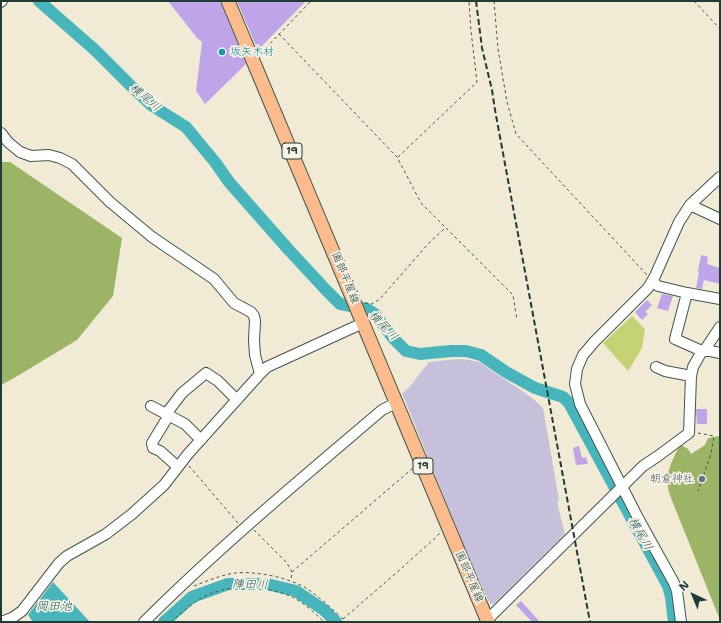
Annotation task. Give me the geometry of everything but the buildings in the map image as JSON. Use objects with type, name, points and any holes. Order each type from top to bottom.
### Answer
[{"type":"main road","name":"園部平屋線","points":[[228,1],[487,621]]},
{"type":"street","points":[[1,133],[8,142],[20,152],[31,156],[48,155],[60,158],[72,164],[110,202],[152,237],[214,279],[234,303],[251,312],[255,321],[255,355],[260,374]]},
{"type":"street","points":[[681,622],[677,591],[674,583],[638,518],[619,490],[580,404],[575,384],[577,369],[583,355],[648,288],[680,222],[690,205],[720,177]]},
{"type":"street","points":[[690,205],[720,219]]},
{"type":"street","points":[[652,281],[658,286],[720,299]]},
{"type":"street","points":[[686,293],[674,339],[702,350],[720,353]]},
{"type":"street","points":[[1,622],[12,618],[22,611],[59,562],[106,534],[132,514],[164,485],[201,440],[267,367],[363,323]]},
{"type":"street","points":[[487,621],[643,466],[690,433],[692,367],[702,350],[706,348],[720,327]]},
{"type":"street","points":[[656,367],[665,372],[691,376]]},
{"type":"street","points":[[181,463],[153,448],[152,443],[167,415],[182,393],[206,372],[218,381],[236,400]]},
{"type":"street","points":[[144,622],[170,596],[285,492],[382,410],[396,403]]},
{"type":"street","points":[[151,406],[185,424],[201,440]]},
{"type":"path","points":[[254,61],[311,1]]},
{"type":"path","points":[[397,157],[478,82],[471,31],[469,1]]},
{"type":"path","points":[[494,1],[498,48],[507,102],[516,134],[652,281]]},
{"type":"path","points":[[694,1],[720,29]]},
{"type":"path","points":[[279,34],[397,157],[421,204],[513,295],[517,320]]},
{"type":"path","points":[[355,304],[360,302],[372,304],[380,299],[444,228]]},
{"type":"path","points":[[690,432],[714,436],[711,454],[698,491]]},
{"type":"path","points":[[292,572],[421,462]]},
{"type":"path","points":[[181,463],[246,527],[287,563],[292,572],[291,580]]},
{"type":"path","points":[[343,619],[428,544],[447,525]]},
{"type":"path","points":[[189,588],[216,578],[234,574],[256,573],[291,580],[323,601],[346,622]]},
{"type":"path","points":[[172,622],[184,610],[201,598],[217,592],[235,588],[251,588],[268,589],[291,597],[314,612],[324,622]]},
{"type":"shaded area","points":[[458,359],[479,362],[531,397],[543,408],[559,500],[557,502],[565,534],[494,604],[490,604],[469,559],[402,393],[408,389],[429,362]]},
{"type":"green space","points":[[1,162],[10,162],[122,238],[113,296],[77,340],[1,385]]},
{"type":"green space","points":[[632,316],[645,329],[642,348],[628,371],[603,343]]},
{"type":"green space","points":[[720,436],[720,620],[668,490],[667,482],[670,466],[681,445],[688,449],[691,454],[705,445],[708,438]]},
{"type":"water","name":"岡田池","points":[[53,582],[90,622],[33,622],[28,615]]},
{"type":"waterway","name":"横尾川","points":[[39,1],[95,50],[151,105],[186,127],[215,162],[229,182],[288,249],[340,304],[367,309],[375,314],[393,338],[406,351],[420,354],[466,351],[481,355],[506,372],[535,388],[563,397],[569,403],[668,586],[674,622]]},
{"type":"waterway","name":"陣田川","points":[[164,622],[192,597],[228,584],[267,584],[296,591],[324,610],[336,622]]},
{"type":"railway","points":[[476,1],[482,48],[492,90],[590,622]]},
{"type":"place","name":"坂矢木材","points":[[222,52]]},
{"type":"place","name":"朝倉神社","points":[[702,479]]}]
